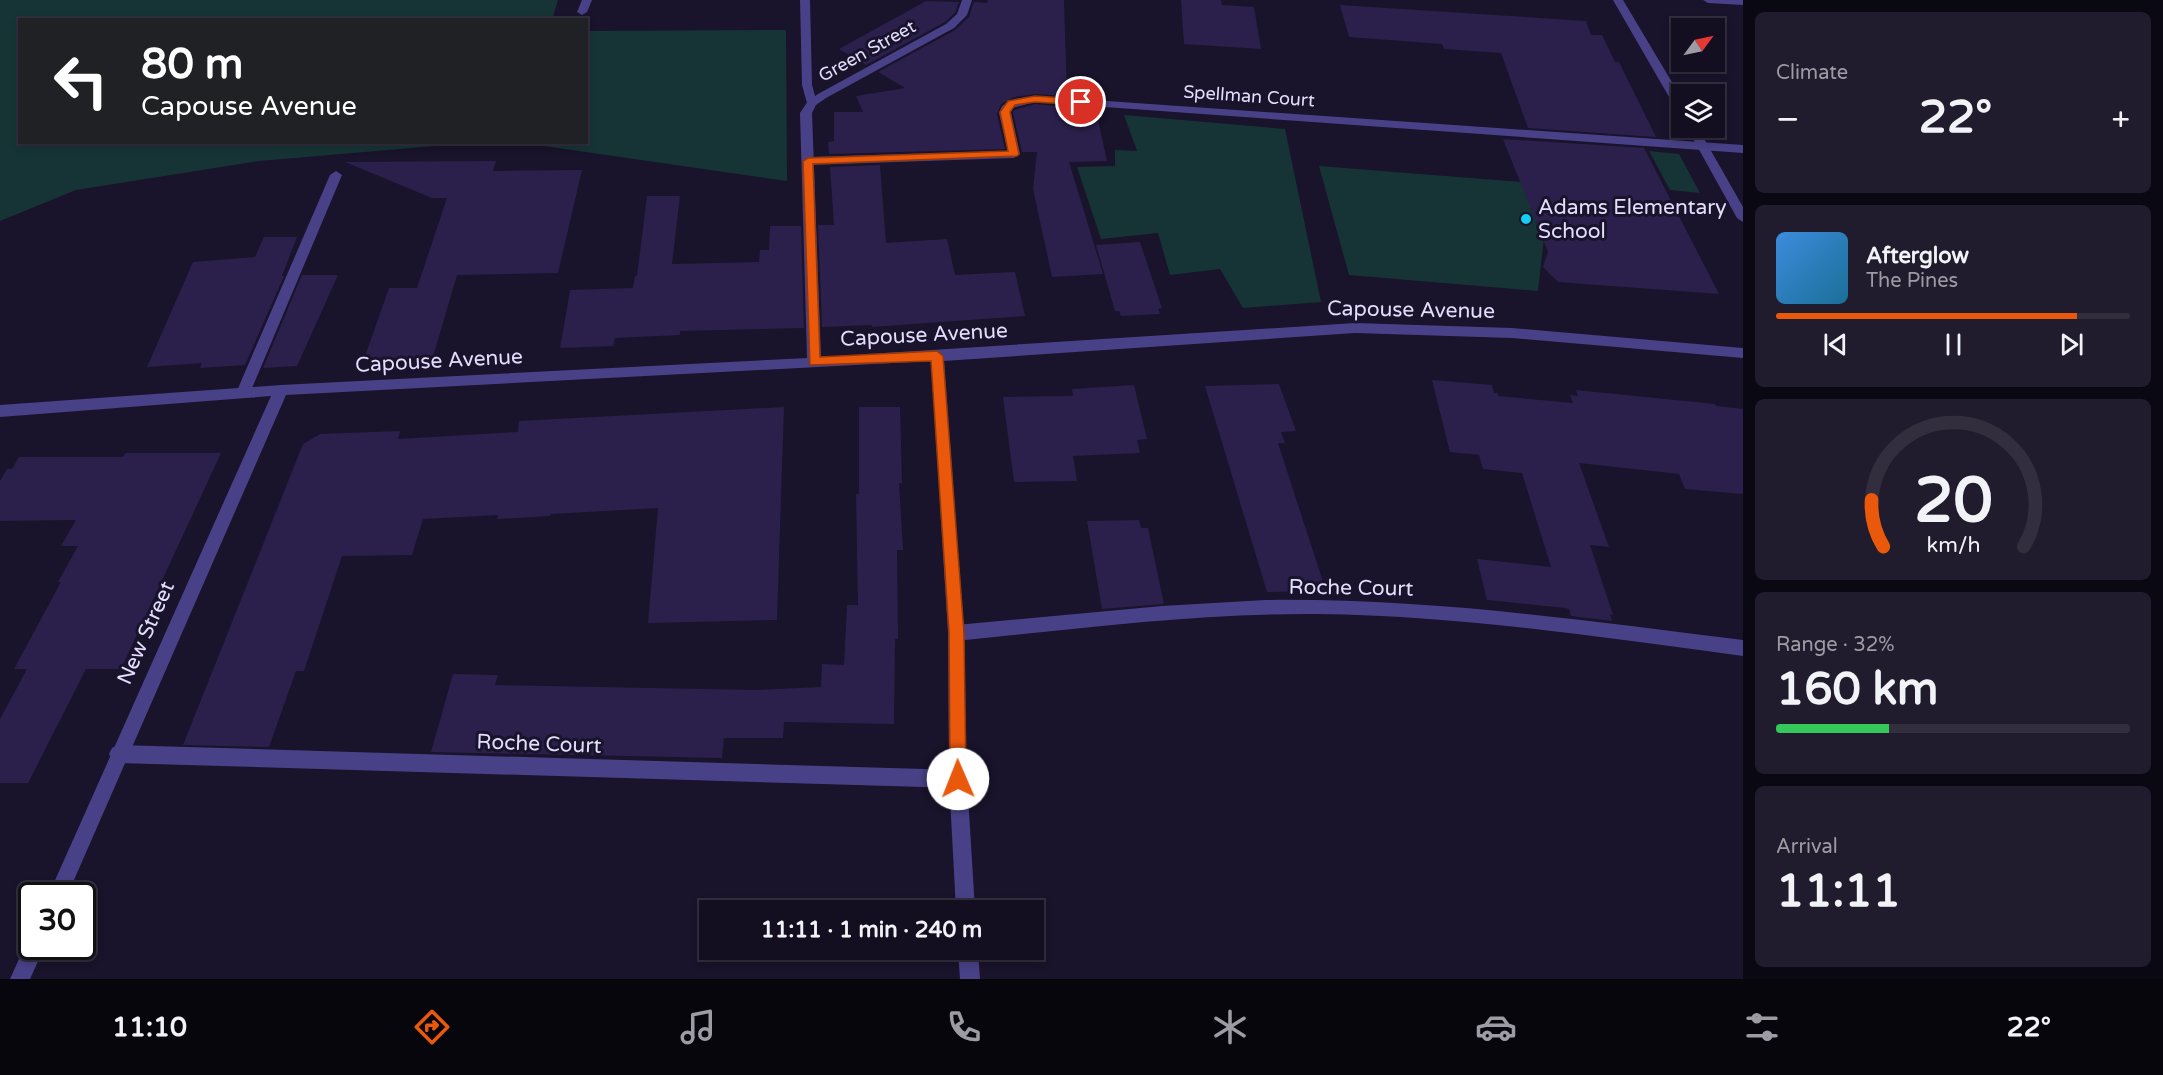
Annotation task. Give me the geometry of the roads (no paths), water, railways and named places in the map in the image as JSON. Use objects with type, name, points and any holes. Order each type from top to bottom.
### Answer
[{"type":"street","points":[[582,12],[587,0]]},
{"type":"street","points":[[805,0],[807,85],[812,103]]},
{"type":"street","name":"Green Street","points":[[814,362],[806,113],[812,103],[950,26],[962,15],[966,0]]},
{"type":"street","points":[[1618,0],[1671,91]]},
{"type":"street","points":[[1708,0],[1743,2]]},
{"type":"street","name":"Spellman Court","points":[[808,161],[1014,154],[1005,112],[1007,106],[1018,101],[1035,99],[1743,149]]},
{"type":"street","points":[[1698,138],[1743,218]]},
{"type":"street","points":[[243,393],[336,175]]},
{"type":"street","name":"Capouse Avenue","points":[[0,411],[281,390],[937,356],[1355,328],[1482,331],[1743,353]]},
{"type":"street","points":[[937,356],[956,633],[958,779],[965,900]]},
{"type":"street","name":"New Street","points":[[63,882],[281,390]]},
{"type":"street","name":"Roche Court","points":[[956,633],[1236,610],[1367,608],[1498,616],[1743,648]]},
{"type":"street","name":"Roche Court","points":[[118,754],[958,779]]},
{"type":"street","points":[[20,979],[28,960]]},
{"type":"street","points":[[969,960],[970,979]]},
{"type":"place","name":"Adams Elementary School","points":[[1526,219]]}]
